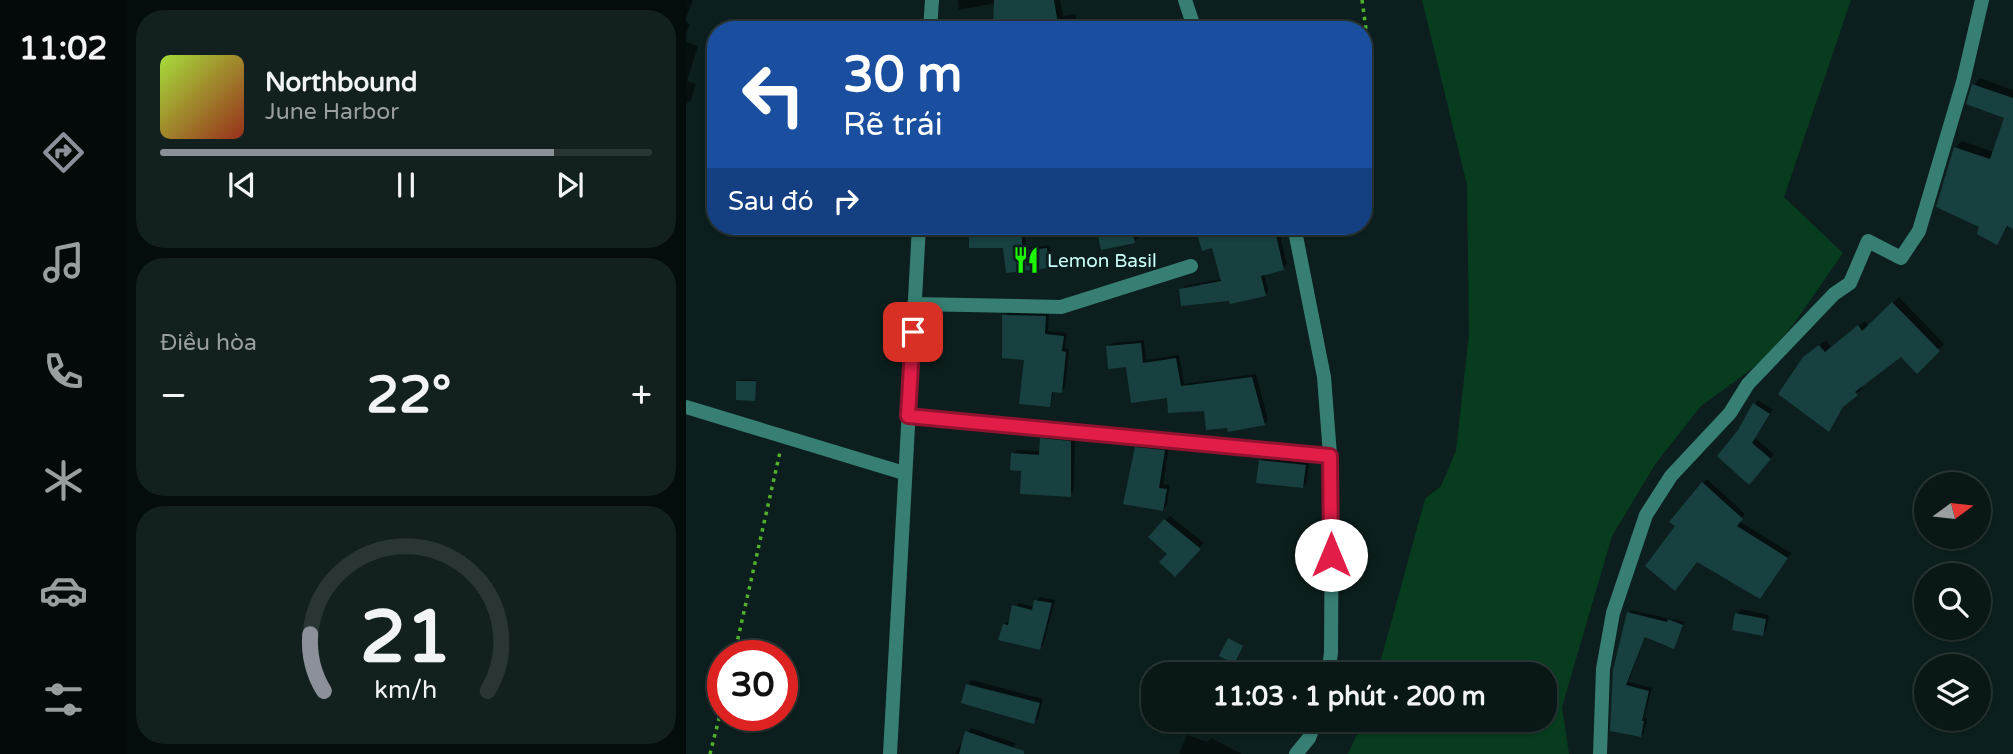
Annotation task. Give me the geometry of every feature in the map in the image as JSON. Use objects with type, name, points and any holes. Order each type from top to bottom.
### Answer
[{"type":"street","points":[[931,21],[932,0]]},
{"type":"street","points":[[1185,0],[1192,21]]},
{"type":"street","points":[[1601,754],[1603,669],[1613,613],[1646,515],[1671,476],[1730,413],[1748,384],[1834,294],[1850,283],[1868,241],[1901,258],[1919,231],[1963,82],[1982,0]]},
{"type":"street","points":[[890,754],[918,235]]},
{"type":"street","points":[[1296,235],[1324,377],[1330,456],[1329,662]]},
{"type":"street","points":[[914,304],[1061,307],[1191,266]]},
{"type":"street","points":[[686,407],[904,473]]},
{"type":"street","points":[[908,416],[1330,456]]},
{"type":"street","points":[[1296,754],[1311,732]]},
{"type":"path","points":[[1362,0],[1365,21]]},
{"type":"path","points":[[738,640],[783,436]]},
{"type":"path","points":[[710,754],[716,731]]},
{"type":"shaded area","points":[[1422,0],[1851,0],[1784,197],[1843,253],[1793,325],[1760,363],[1701,406],[1656,463],[1612,536],[1562,707],[1569,754],[1348,754],[1358,732],[1557,732],[1557,662],[1380,662],[1425,499],[1441,486],[1456,451],[1469,334],[1467,185]]},
{"type":"building","points":[[994,0],[1054,0],[1058,21],[993,21]]},
{"type":"building","points":[[1972,84],[2013,98],[2013,229],[2007,226],[1997,245],[1977,234],[1979,227],[1936,207],[1954,147],[1990,159],[2004,118],[1966,104]]},
{"type":"building","points":[[969,235],[1022,235],[1022,251],[1047,248],[1049,268],[1006,273],[1003,248],[969,248]]},
{"type":"building","points":[[1098,235],[1133,235],[1135,243],[1101,250]]},
{"type":"building","points":[[1198,235],[1276,235],[1284,270],[1261,276],[1266,296],[1230,304],[1229,301],[1181,306],[1179,289],[1221,281],[1212,248],[1202,251]]},
{"type":"building","points":[[1892,302],[1940,351],[1917,374],[1901,357],[1855,392],[1858,395],[1843,407],[1829,432],[1778,394],[1803,357],[1819,345],[1825,352],[1858,325],[1862,331]]},
{"type":"building","points":[[1002,315],[1046,316],[1045,334],[1064,336],[1062,351],[1066,352],[1062,393],[1052,392],[1050,407],[1019,404],[1024,360],[1002,358]]},
{"type":"building","points":[[1141,343],[1143,363],[1176,358],[1181,386],[1252,377],[1265,425],[1228,432],[1227,428],[1206,430],[1204,411],[1168,413],[1167,398],[1131,403],[1126,367],[1108,369],[1106,346]]},
{"type":"building","points":[[736,381],[756,381],[755,401],[736,400]]},
{"type":"building","points":[[1753,403],[1770,414],[1752,443],[1771,459],[1749,485],[1717,456],[1738,430]]},
{"type":"building","points":[[1040,438],[1071,441],[1071,497],[1020,494],[1021,471],[1010,470],[1011,453],[1039,455]]},
{"type":"building","points":[[1135,447],[1165,450],[1159,488],[1167,489],[1163,511],[1123,504]]},
{"type":"building","points":[[1259,460],[1306,465],[1303,488],[1256,483]]},
{"type":"building","points":[[1702,482],[1743,519],[1737,526],[1788,558],[1760,599],[1697,562],[1675,591],[1645,566],[1675,526],[1669,522]]},
{"type":"building","points":[[1164,519],[1201,549],[1175,577],[1159,562],[1167,554],[1148,537]]},
{"type":"building","points":[[1034,600],[1052,603],[1040,650],[998,640],[1003,624],[1008,625],[1012,605],[1032,610]]},
{"type":"building","points":[[1627,612],[1667,622],[1668,619],[1683,625],[1674,649],[1645,637],[1626,685],[1649,691],[1641,737],[1610,731],[1613,670]]},
{"type":"building","points":[[1735,613],[1766,619],[1763,636],[1732,630]]},
{"type":"building","points":[[1228,638],[1243,646],[1235,662],[1219,656]]},
{"type":"building","points":[[966,684],[1040,703],[1034,724],[961,703]]},
{"type":"building","points":[[965,731],[1024,751],[1024,754],[959,754]]},
{"type":"place","name":"Lemon Basil","points":[[1026,260]]},
{"type":"route","points":[[913,332],[908,416],[1330,456],[1331,555]]}]
